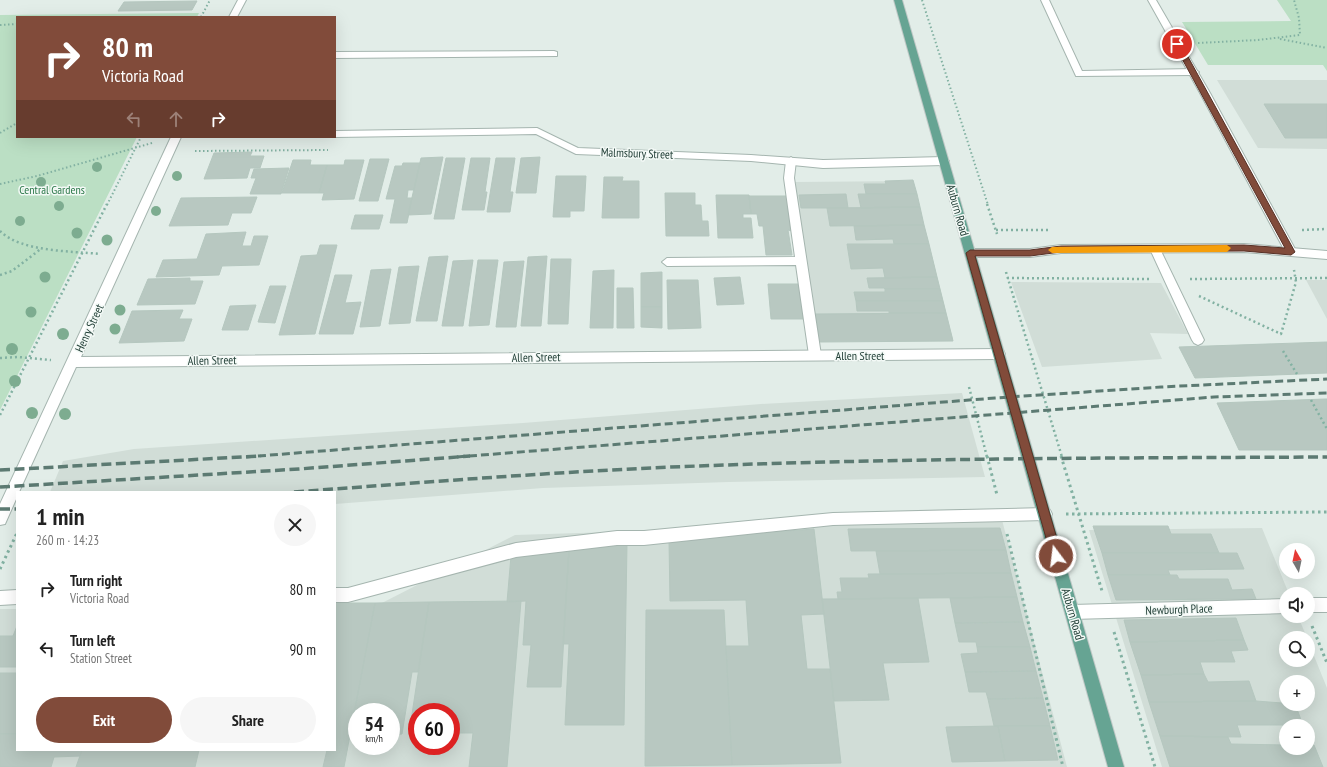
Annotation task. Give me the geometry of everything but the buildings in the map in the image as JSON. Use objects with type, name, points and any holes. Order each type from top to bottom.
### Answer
[{"type":"main road","name":"Auburn Road","points":[[898,0],[1116,767]]},
{"type":"street","points":[[234,16],[242,0]]},
{"type":"street","points":[[1045,0],[1079,74],[1194,72]]},
{"type":"street","points":[[1152,0],[1194,72],[1291,252]]},
{"type":"street","points":[[336,55],[554,54]]},
{"type":"street","name":"Malmsbury Street","points":[[336,134],[537,131],[576,151],[750,158],[823,164],[944,161]]},
{"type":"street","name":"Henry Street","points":[[0,519],[176,138]]},
{"type":"street","points":[[791,161],[789,178],[815,355]]},
{"type":"street","points":[[970,253],[1036,252],[1061,249],[1244,248],[1327,255]]},
{"type":"street","points":[[1155,249],[1198,340]]},
{"type":"street","points":[[667,262],[801,261]]},
{"type":"street","name":"Allen Street","points":[[73,362],[999,354]]},
{"type":"street","points":[[336,595],[348,595],[516,550],[609,539],[644,538],[833,519],[1045,514]]},
{"type":"street","points":[[0,598],[16,597]]},
{"type":"street","points":[[1315,605],[1327,605]]},
{"type":"street","name":"Newburgh Place","points":[[1072,612],[1279,606]]},
{"type":"path","points":[[202,16],[210,0]]},
{"type":"path","points":[[922,0],[1003,253],[1007,278],[1154,767]]},
{"type":"path","points":[[1177,44],[1277,38],[1300,35],[1299,18],[1294,0]]},
{"type":"path","points":[[0,25],[16,24]]},
{"type":"path","points":[[1277,38],[1327,48]]},
{"type":"path","points":[[0,133],[16,124]]},
{"type":"path","points":[[0,415],[140,138]]},
{"type":"path","points":[[0,184],[37,176],[158,141]]},
{"type":"path","points":[[0,231],[8,239],[59,252],[82,252],[122,257]]},
{"type":"path","points":[[0,275],[12,271],[42,248]]},
{"type":"path","points":[[1195,294],[1281,334],[1296,282],[1291,252]]},
{"type":"path","points":[[1283,351],[1297,374]]},
{"type":"path","points":[[0,358],[29,358],[73,362]]},
{"type":"path","points":[[969,387],[1003,515],[1063,767]]},
{"type":"path","points":[[1311,400],[1327,429]]},
{"type":"path","points":[[1045,514],[1327,512]]},
{"type":"path","points":[[0,569],[16,535]]},
{"type":"path","points":[[1311,623],[1327,663]]},
{"type":"shaded area","points":[[1217,80],[1327,80],[1327,149],[1258,148]]},
{"type":"shaded area","points":[[913,181],[953,339],[817,340],[795,182]]},
{"type":"shaded area","points":[[1306,280],[1327,280],[1327,319]]},
{"type":"shaded area","points":[[1011,282],[1161,283],[1188,334],[1150,333],[1162,359],[1042,367]]},
{"type":"shaded area","points":[[962,393],[985,477],[729,482],[543,488],[336,504],[336,491],[50,491],[63,461],[134,449],[523,423],[761,404]]},
{"type":"shaded area","points":[[1002,520],[1067,767],[0,767],[0,609],[16,609],[16,751],[336,751],[348,706],[348,755],[400,755],[400,703],[349,703],[378,605],[515,535]]},
{"type":"shaded area","points":[[1262,528],[1279,570],[1279,579],[1283,579],[1286,587],[1279,587],[1279,623],[1301,623],[1304,631],[1279,631],[1279,667],[1315,667],[1315,658],[1327,688],[1327,767],[1162,767],[1089,530]]},
{"type":"green space","points":[[1277,0],[1327,0],[1327,71],[1323,65],[1208,65],[1182,22],[1291,21]]},
{"type":"green space","name":"Central Gardens","points":[[199,13],[198,16],[16,16],[16,138],[136,138],[0,410],[0,15]]},
{"type":"railway","points":[[254,456],[995,398],[1161,387],[1327,379]]},
{"type":"railway","points":[[461,457],[1214,397],[1327,393]]},
{"type":"railway","points":[[0,470],[254,456]]},
{"type":"railway","points":[[246,457],[254,456]]},
{"type":"railway","points":[[254,456],[261,456]]},
{"type":"railway","points":[[461,457],[470,456]]},
{"type":"railway","points":[[0,487],[299,469],[461,457]]},
{"type":"railway","points":[[308,491],[546,474],[777,463],[1091,458],[1327,457]]},
{"type":"railway","points":[[0,509],[16,509]]},
{"type":"slow traffic","points":[[1052,250],[1227,248]]},
{"type":"route","points":[[1056,556],[970,253],[1030,253],[1061,249],[1244,248],[1291,252],[1275,220],[1177,44]]}]
